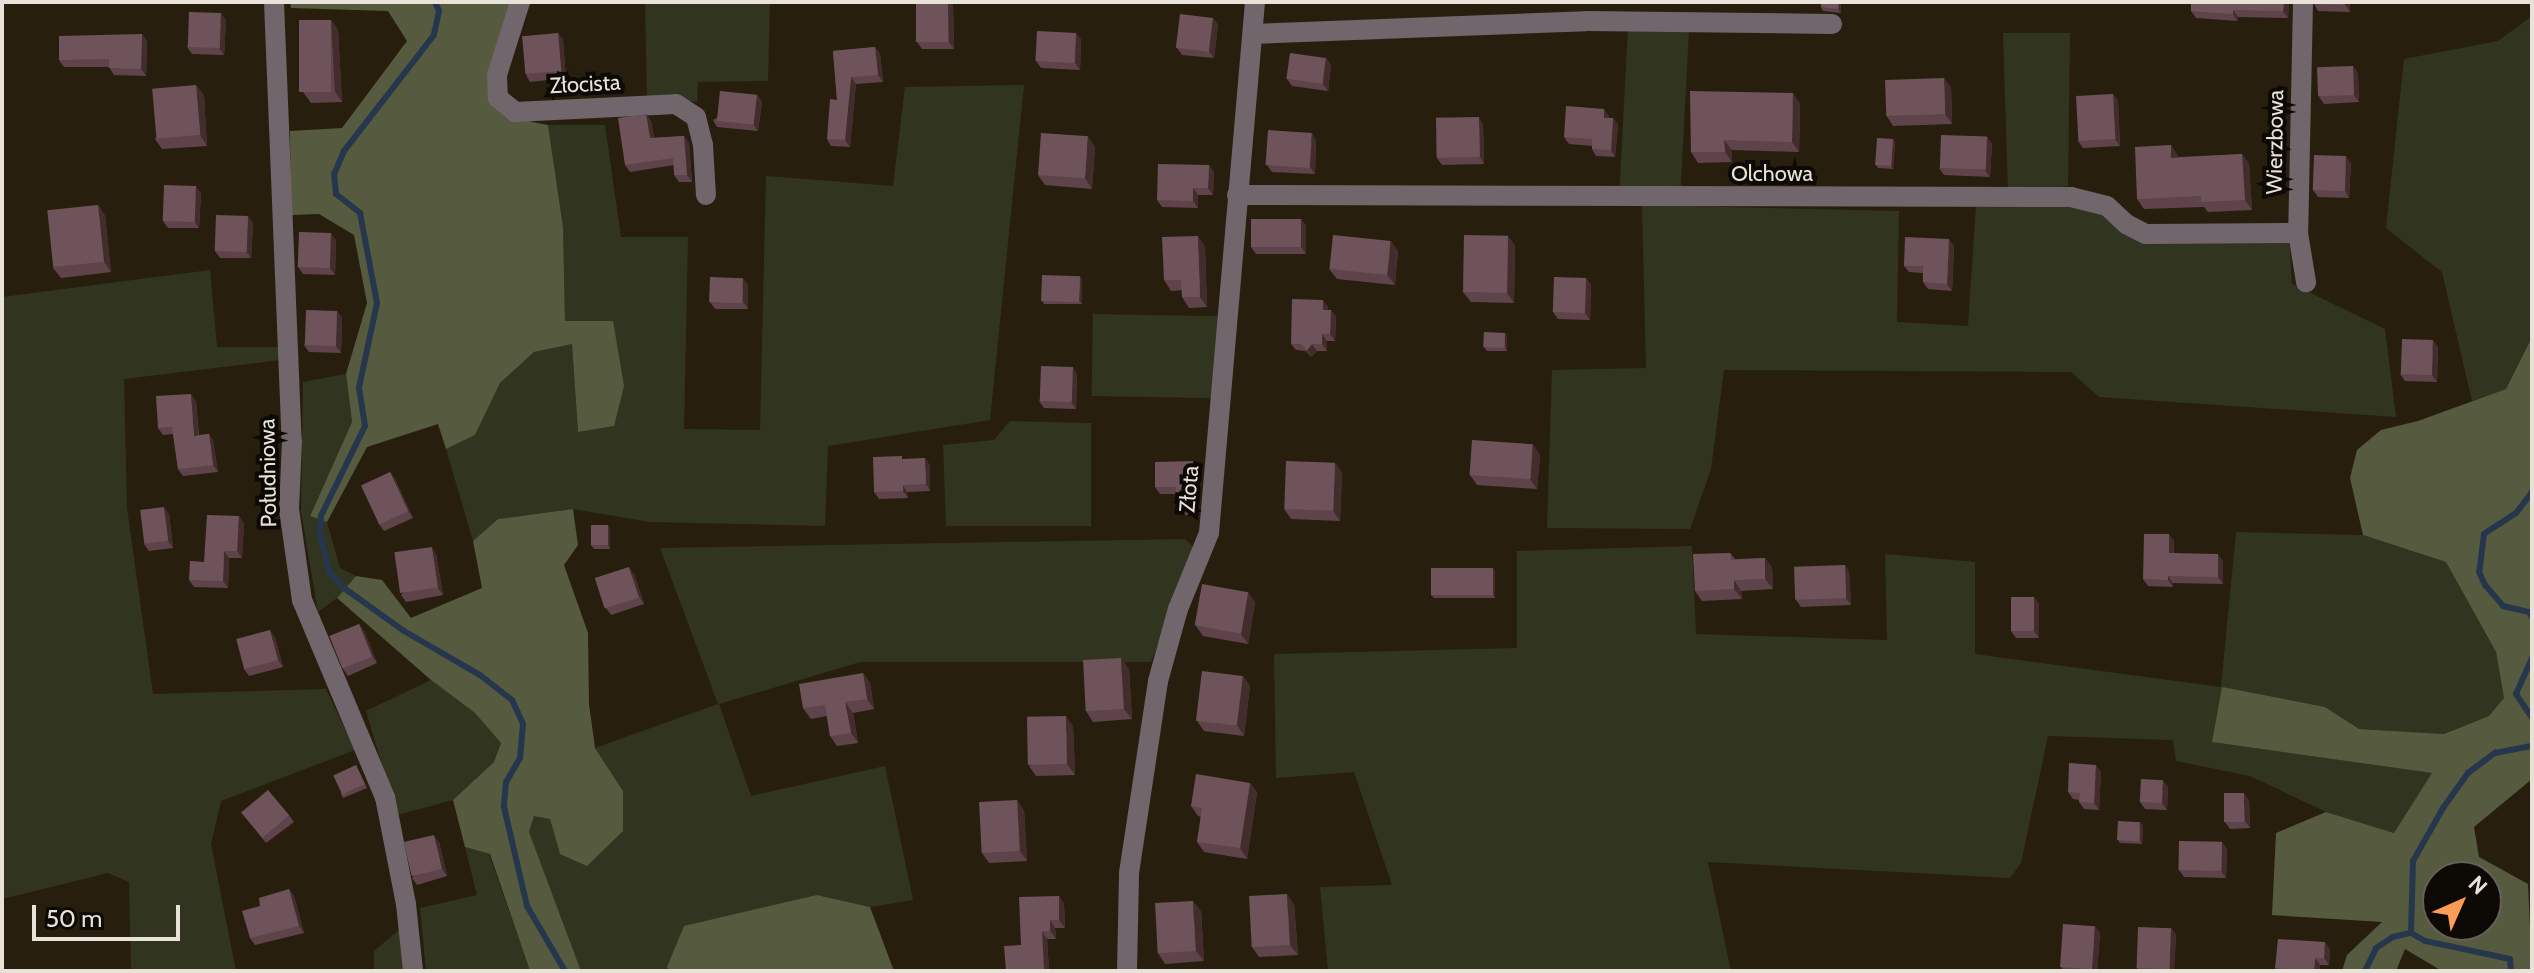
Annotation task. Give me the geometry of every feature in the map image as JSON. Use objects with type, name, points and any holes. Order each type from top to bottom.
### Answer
[{"type":"street","name":"Południowa","points":[[274,2],[292,441],[289,509],[295,554],[302,600],[385,797],[406,904],[413,971]]},
{"type":"street","name":"Złocista","points":[[520,2],[497,75],[498,98],[515,112],[676,104],[696,117],[703,145],[706,195]]},
{"type":"street","name":"Złota","points":[[1127,971],[1129,873],[1158,681],[1178,609],[1209,533],[1255,2]]},
{"type":"street","name":"Wierzbowa","points":[[2303,2],[2298,233],[2306,282]]},
{"type":"street","points":[[1253,34],[1586,21],[1832,24]]},
{"type":"street","name":"Olchowa","points":[[1237,195],[2071,197],[2107,206],[2126,224],[2146,234],[2298,233]]},
{"type":"green space","points":[[290,2],[513,2],[487,81],[512,118],[548,125],[563,227],[565,321],[613,321],[624,386],[614,426],[578,432],[572,344],[534,352],[500,383],[475,435],[446,449],[438,424],[367,447],[327,522],[310,516],[352,422],[346,374],[367,303],[354,235],[319,214],[291,215],[290,131],[342,128],[407,41],[388,11],[291,8]]},
{"type":"green space","points":[[645,2],[770,2],[768,81],[698,82],[697,102],[647,97]]},
{"type":"green space","points":[[2532,16],[2532,337],[2506,389],[2472,401],[2442,272],[2386,228],[2404,59],[2498,41]]},
{"type":"green space","points":[[1628,28],[1689,31],[1681,190],[1620,187]]},
{"type":"green space","points":[[2003,33],[2070,33],[2068,186],[2008,193]]},
{"type":"green space","points":[[1024,85],[990,420],[828,446],[825,526],[650,522],[573,509],[498,519],[473,541],[446,449],[475,435],[500,383],[534,352],[572,344],[578,432],[614,426],[565,321],[563,227],[548,125],[605,125],[621,237],[688,237],[684,429],[760,430],[766,176],[893,186],[905,87]]},
{"type":"green space","points":[[1642,205],[1899,211],[1897,322],[1968,326],[1976,207],[2069,205],[2100,212],[2133,239],[2289,240],[2292,284],[2385,329],[2396,417],[2099,397],[2071,372],[1724,370],[1711,469],[1690,529],[1547,528],[1552,370],[1646,368]]},
{"type":"green space","points":[[210,270],[217,347],[281,347],[280,360],[124,379],[127,508],[153,694],[326,689],[355,750],[221,801],[211,844],[236,971],[131,971],[129,882],[108,873],[2,899],[2,297]]},
{"type":"green space","points":[[1093,314],[1219,316],[1218,398],[1092,396]]},
{"type":"green space","points":[[2532,337],[2532,779],[2474,827],[2479,857],[2486,861],[2422,861],[2422,941],[2502,941],[2502,870],[2528,884],[2532,971],[2442,971],[2405,949],[2396,971],[2342,971],[2347,955],[2382,922],[2272,915],[2276,833],[2326,812],[2394,833],[2432,773],[2212,742],[2222,687],[2325,707],[2359,729],[2444,734],[2489,716],[2504,698],[2496,652],[2446,562],[2363,535],[2350,478],[2357,450],[2381,430],[2418,421],[2506,389]]},
{"type":"green space","points":[[346,374],[352,422],[310,515],[327,522],[340,568],[356,576],[337,598],[318,612],[301,511],[303,382]]},
{"type":"green space","points":[[1010,421],[1091,423],[1091,526],[946,526],[943,445],[994,440]]},
{"type":"green space","points":[[573,509],[578,545],[564,565],[588,633],[589,704],[595,748],[623,791],[623,831],[587,866],[560,854],[550,819],[534,816],[529,832],[581,971],[530,971],[490,854],[465,847],[453,800],[494,762],[501,743],[475,713],[431,680],[337,598],[356,576],[382,580],[411,618],[482,588],[473,541],[498,519]]},
{"type":"green space","points":[[2236,532],[2363,535],[2446,562],[2496,652],[2504,698],[2489,716],[2444,734],[2358,729],[2325,707],[2212,742],[2433,773],[2394,833],[2326,812],[2250,776],[2176,761],[2173,740],[2048,736],[2021,863],[2010,878],[1708,862],[1731,971],[1328,971],[1320,887],[1392,885],[1354,772],[1276,778],[1274,654],[1517,648],[1517,551],[1692,546],[1696,634],[1887,640],[1885,554],[1975,562],[1975,654],[2221,687]]},
{"type":"green space","points":[[1185,539],[1196,550],[1151,662],[860,662],[719,704],[751,796],[885,766],[913,900],[870,907],[817,895],[667,967],[670,971],[581,971],[529,832],[534,815],[550,819],[560,854],[623,791],[595,748],[718,704],[660,548]]},
{"type":"green space","points":[[431,680],[475,713],[501,743],[494,762],[453,800],[397,815],[366,711]]},
{"type":"green space","points":[[465,847],[489,854],[530,971],[426,971],[420,908],[477,895]]},
{"type":"green space","points":[[817,895],[870,907],[894,971],[670,971],[667,967],[684,926]]},
{"type":"green space","points":[[400,929],[405,971],[374,971],[374,951]]},
{"type":"building","points":[[916,2],[948,2],[948,42],[916,42]]},
{"type":"building","points":[[1821,2],[1839,2],[1838,9],[1821,7]]},
{"type":"building","points":[[2191,2],[2284,2],[2283,11],[2233,10],[2233,14],[2191,11]]},
{"type":"building","points":[[2345,2],[2345,5],[2313,4]]},
{"type":"building","points":[[189,12],[221,13],[220,48],[188,47]]},
{"type":"building","points":[[1180,14],[1213,18],[1209,52],[1176,48]]},
{"type":"building","points":[[299,20],[331,20],[331,92],[299,92]]},
{"type":"building","points":[[1037,31],[1076,33],[1074,63],[1035,61]]},
{"type":"building","points":[[558,33],[561,71],[525,74],[522,36]]},
{"type":"building","points":[[142,34],[141,69],[109,68],[109,59],[59,60],[59,36]]},
{"type":"building","points":[[875,47],[878,75],[851,77],[845,140],[827,139],[830,99],[837,100],[833,51]]},
{"type":"building","points":[[1290,53],[1326,58],[1322,84],[1286,79]]},
{"type":"building","points":[[2353,66],[2354,95],[2318,96],[2317,67]]},
{"type":"building","points":[[1944,78],[1945,114],[1886,116],[1885,80]]},
{"type":"building","points":[[196,85],[200,135],[157,139],[152,89]]},
{"type":"building","points":[[720,91],[757,95],[754,125],[717,121]]},
{"type":"building","points":[[1690,91],[1793,93],[1792,142],[1724,140],[1725,152],[1691,152]]},
{"type":"building","points":[[2113,94],[2115,139],[2078,141],[2076,96]]},
{"type":"building","points":[[1566,106],[1604,109],[1604,118],[1613,118],[1611,150],[1592,149],[1592,139],[1564,137]]},
{"type":"building","points":[[646,114],[650,138],[684,136],[687,175],[674,175],[673,158],[625,165],[618,118]]},
{"type":"building","points":[[1479,117],[1480,157],[1437,158],[1436,118]]},
{"type":"building","points":[[1268,130],[1312,133],[1309,168],[1266,165]]},
{"type":"building","points":[[1041,133],[1088,136],[1085,178],[1038,175]]},
{"type":"building","points":[[1941,135],[1987,137],[1986,170],[1940,168]]},
{"type":"building","points":[[1877,138],[1893,139],[1891,166],[1875,165]]},
{"type":"building","points":[[2171,145],[2171,158],[2242,154],[2245,200],[2201,202],[2201,196],[2137,199],[2135,147]]},
{"type":"building","points":[[2314,155],[2346,156],[2345,191],[2313,190]]},
{"type":"building","points":[[1158,164],[1209,165],[1208,188],[1193,188],[1193,201],[1157,200]]},
{"type":"building","points":[[164,185],[196,186],[195,222],[163,221]]},
{"type":"building","points":[[98,205],[104,262],[53,267],[47,210]]},
{"type":"building","points":[[216,215],[248,216],[247,252],[215,251]]},
{"type":"building","points":[[1251,219],[1301,219],[1301,247],[1251,247]]},
{"type":"building","points":[[299,232],[331,233],[330,268],[298,267]]},
{"type":"building","points":[[1333,235],[1391,241],[1387,275],[1329,269]]},
{"type":"building","points":[[1464,235],[1508,236],[1507,293],[1463,292]]},
{"type":"building","points":[[1198,236],[1200,297],[1182,297],[1181,280],[1164,280],[1162,237]]},
{"type":"building","points":[[1905,237],[1949,239],[1947,284],[1923,282],[1923,266],[1904,266]]},
{"type":"building","points":[[1042,275],[1080,276],[1079,302],[1041,301]]},
{"type":"building","points":[[710,277],[743,278],[742,303],[709,302]]},
{"type":"building","points":[[1554,277],[1586,278],[1585,313],[1553,312]]},
{"type":"building","points":[[1292,299],[1323,300],[1323,310],[1331,310],[1330,334],[1322,334],[1322,344],[1312,344],[1307,350],[1301,344],[1291,344]]},
{"type":"building","points":[[306,310],[337,311],[336,346],[305,345]]},
{"type":"building","points":[[1484,332],[1505,333],[1504,348],[1483,347]]},
{"type":"building","points":[[2402,339],[2433,340],[2432,375],[2401,374]]},
{"type":"building","points":[[1041,366],[1073,367],[1072,402],[1040,401]]},
{"type":"building","points":[[191,394],[194,436],[209,434],[213,465],[178,469],[172,427],[158,428],[156,396]]},
{"type":"building","points":[[1472,440],[1533,444],[1530,479],[1470,475]]},
{"type":"building","points":[[902,456],[902,459],[925,458],[926,484],[903,485],[903,491],[874,492],[873,457]]},
{"type":"building","points":[[1193,461],[1193,508],[1176,508],[1176,487],[1155,487],[1155,462]]},
{"type":"building","points":[[1286,461],[1335,463],[1333,511],[1284,509]]},
{"type":"building","points":[[390,472],[408,511],[379,524],[361,486]]},
{"type":"building","points":[[164,507],[168,541],[144,544],[140,510]]},
{"type":"building","points":[[207,515],[239,516],[237,551],[224,551],[223,581],[189,580],[190,561],[204,562]]},
{"type":"building","points":[[591,525],[608,525],[608,545],[591,545]]},
{"type":"building","points":[[2144,534],[2169,534],[2169,553],[2218,554],[2218,577],[2143,579]]},
{"type":"building","points":[[432,547],[438,588],[400,593],[394,552]]},
{"type":"building","points":[[1730,553],[1731,560],[1765,558],[1765,579],[1734,580],[1734,589],[1695,591],[1693,554]]},
{"type":"building","points":[[1845,565],[1846,598],[1795,600],[1794,567]]},
{"type":"building","points":[[629,567],[639,597],[605,609],[595,578]]},
{"type":"building","points":[[1431,568],[1493,568],[1493,595],[1431,595]]},
{"type":"building","points":[[1202,584],[1248,592],[1241,634],[1195,625]]},
{"type":"building","points":[[2011,597],[2034,597],[2034,631],[2011,631]]},
{"type":"building","points":[[359,624],[372,656],[342,668],[329,636]]},
{"type":"building","points":[[270,630],[278,660],[244,669],[236,639]]},
{"type":"building","points":[[1121,658],[1124,709],[1086,711],[1083,660]]},
{"type":"building","points":[[1202,671],[1243,676],[1237,726],[1196,721]]},
{"type":"building","points":[[863,673],[867,699],[845,702],[851,733],[830,736],[825,705],[803,708],[799,684]]},
{"type":"building","points":[[1066,716],[1067,764],[1028,765],[1027,717]]},
{"type":"building","points":[[2069,763],[2096,765],[2094,803],[2079,802],[2080,793],[2068,792]]},
{"type":"building","points":[[356,765],[365,784],[342,795],[333,776]]},
{"type":"building","points":[[1196,774],[1250,783],[1240,848],[1197,842],[1202,808],[1191,806]]},
{"type":"building","points":[[2141,779],[2163,780],[2162,803],[2140,802]]},
{"type":"building","points":[[268,790],[289,815],[262,838],[241,812]]},
{"type":"building","points":[[2224,793],[2244,793],[2244,822],[2224,822]]},
{"type":"building","points":[[1017,800],[1020,851],[982,853],[979,802]]},
{"type":"building","points":[[2118,821],[2140,822],[2139,841],[2117,840]]},
{"type":"building","points":[[434,835],[442,869],[412,876],[404,842]]},
{"type":"building","points":[[2179,841],[2222,842],[2221,871],[2178,870]]},
{"type":"building","points":[[289,889],[299,926],[250,938],[242,911],[260,906],[259,898]]},
{"type":"building","points":[[1287,894],[1290,945],[1252,947],[1249,896]]},
{"type":"building","points":[[1059,896],[1059,920],[1050,920],[1050,931],[1042,931],[1044,971],[1006,971],[1004,946],[1021,945],[1019,897]]},
{"type":"building","points":[[1193,901],[1196,951],[1158,953],[1155,903]]},
{"type":"building","points":[[2063,924],[2095,926],[2092,969],[2060,967]]},
{"type":"building","points":[[2138,927],[2171,928],[2170,969],[2137,968]]},
{"type":"building","points":[[2278,939],[2325,942],[2324,958],[2315,958],[2314,971],[2275,968]]},
{"type":"waterway","points":[[435,2],[439,11],[434,35],[344,151],[334,174],[336,194],[360,213],[377,303],[359,388],[365,426],[321,516],[320,534],[329,571],[344,588],[404,631],[480,675],[512,700],[523,724],[520,758],[506,782],[504,807],[527,906],[565,971]]},
{"type":"waterway","points":[[2532,492],[2516,513],[2484,534],[2479,572],[2485,585],[2503,606],[2529,612],[2532,617]]},
{"type":"waterway","points":[[2532,658],[2516,694],[2532,718]]},
{"type":"waterway","points":[[2511,971],[2510,959],[2425,941],[2411,933],[2413,861],[2443,808],[2468,773],[2495,753],[2532,746]]},
{"type":"waterway","points":[[2365,971],[2376,948],[2393,937],[2411,933]]}]
